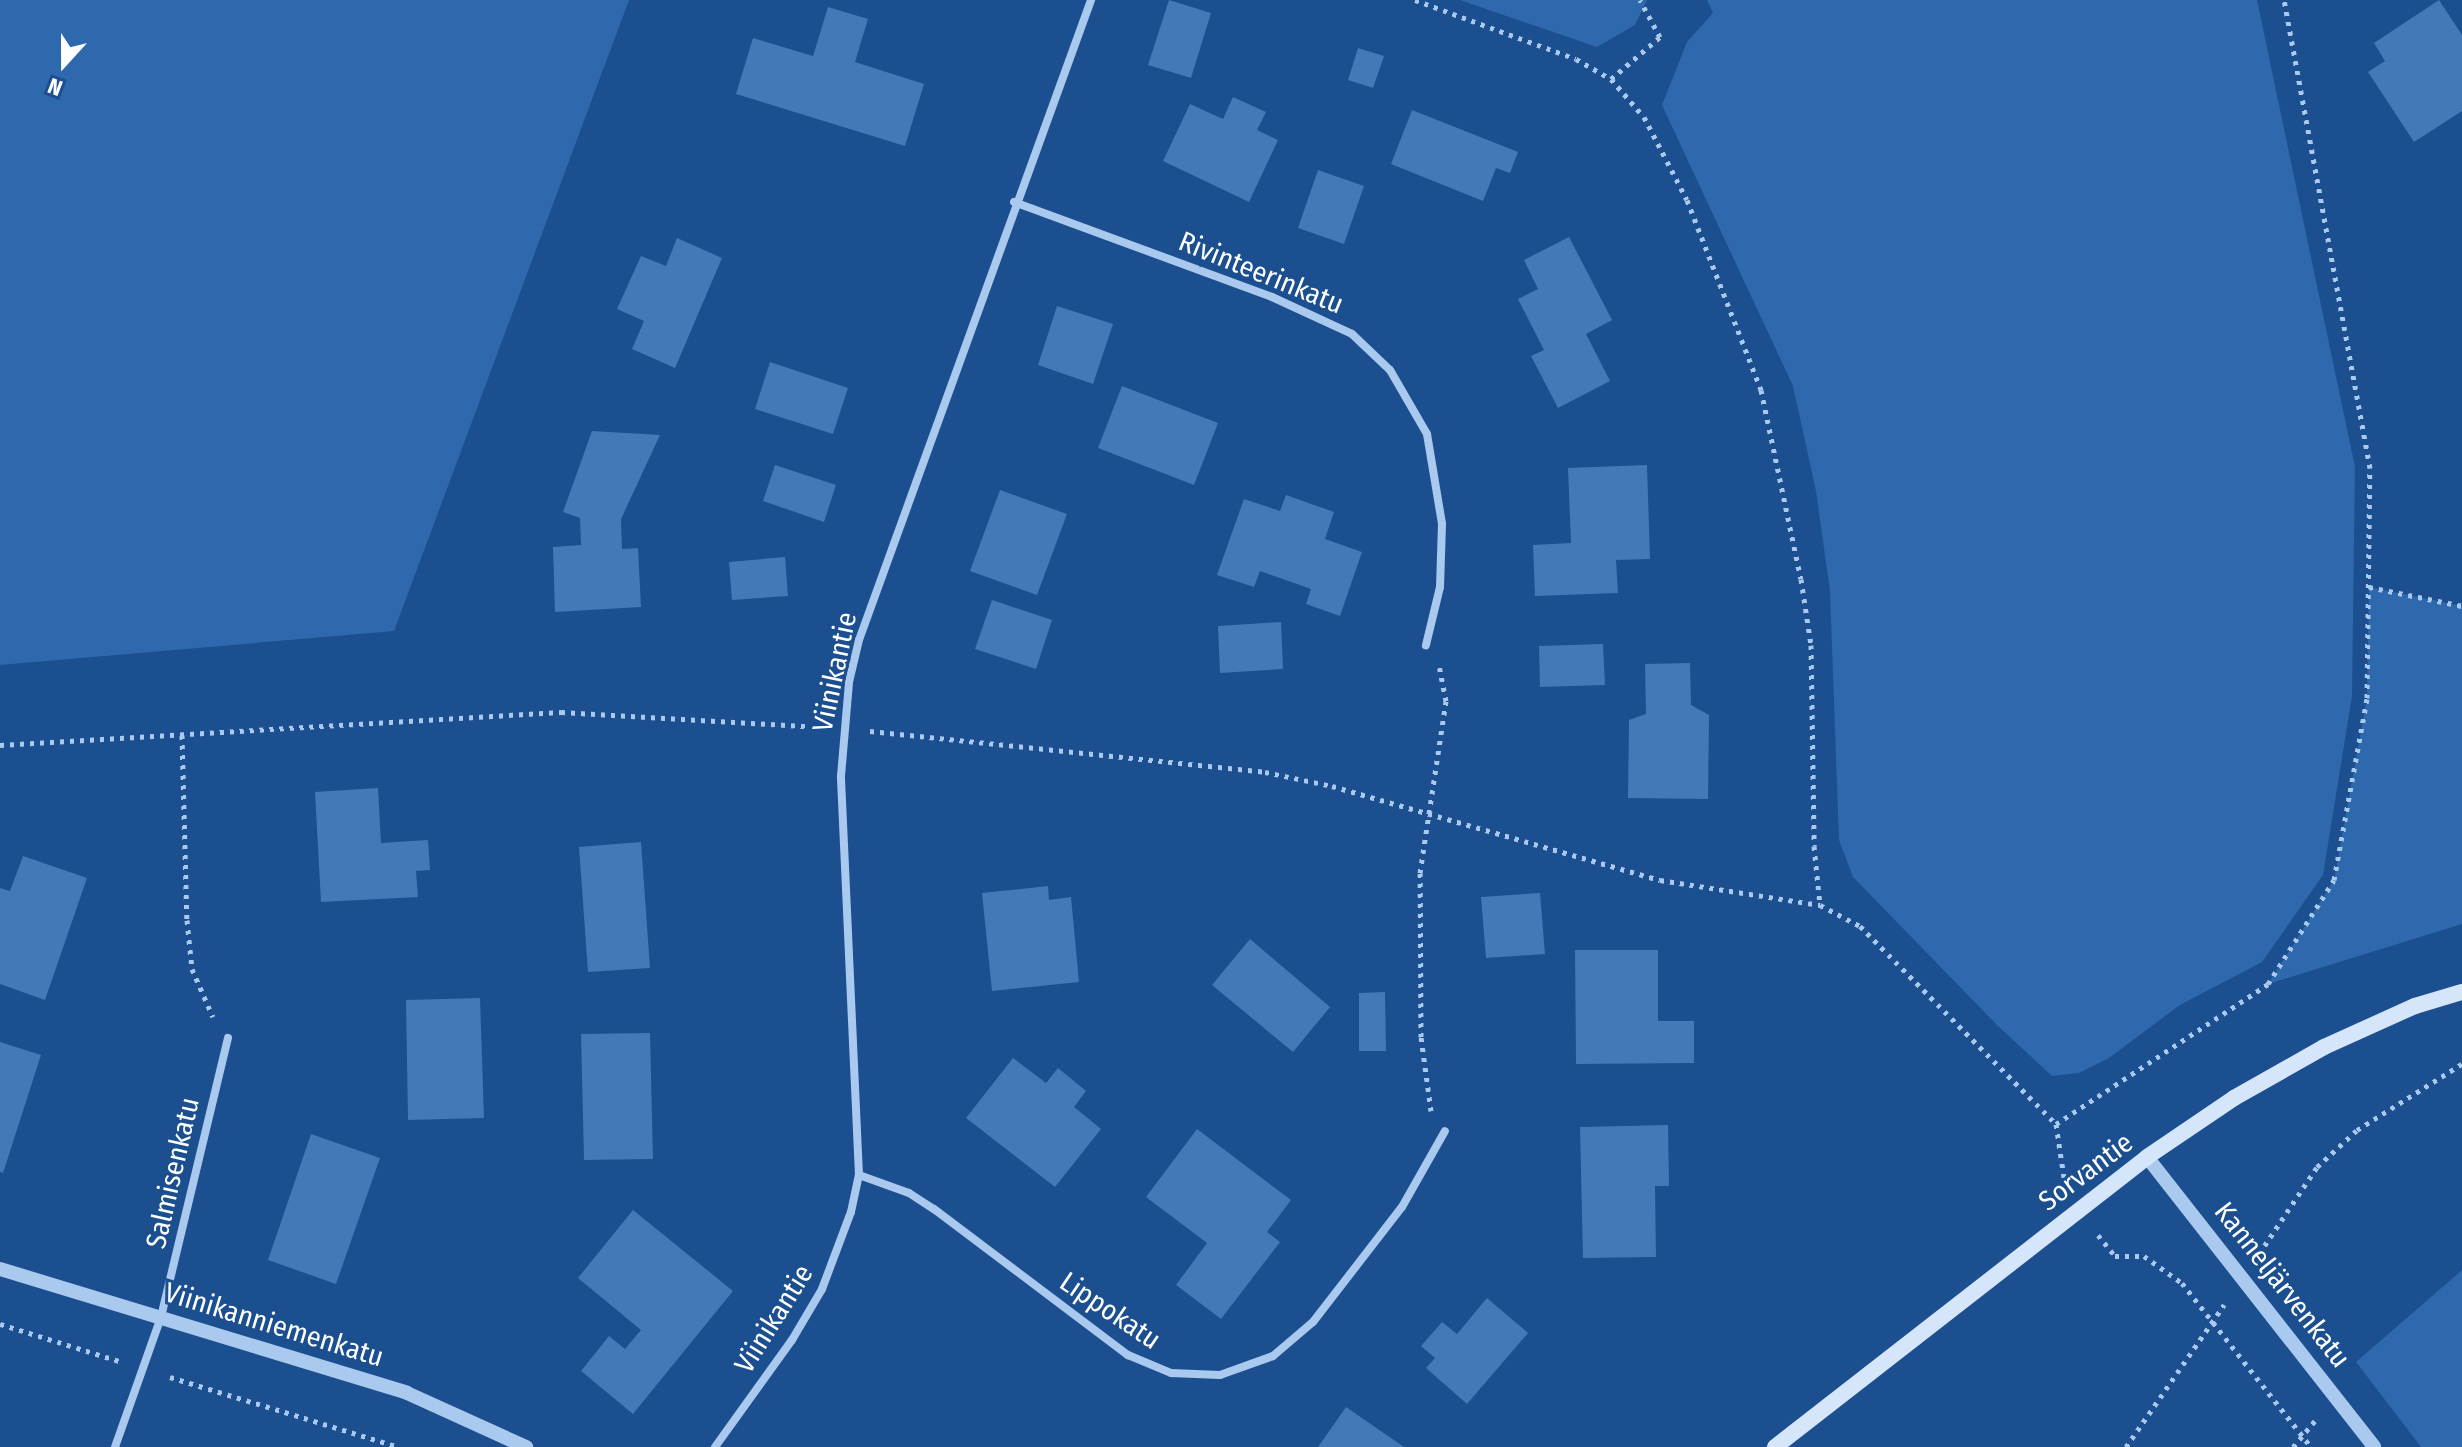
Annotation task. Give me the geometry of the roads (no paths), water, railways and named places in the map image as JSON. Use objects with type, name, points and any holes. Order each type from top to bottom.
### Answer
[{"type":"main road","name":"Sorvantie","points":[[1775,1447],[2147,1157],[2234,1098],[2324,1047],[2415,1006],[2462,992]]},
{"type":"street","name":"Viinikantie","points":[[715,1447],[792,1340],[822,1289],[841,1247],[859,1175],[842,728],[859,640],[1014,202],[1091,0]]},
{"type":"street","name":"Rivinteerinkatu","points":[[1014,202],[1272,297],[1352,334],[1390,370],[1427,434],[1442,524],[1440,587],[1426,645]]},
{"type":"street","name":"Salmisenkatu","points":[[115,1447],[161,1317],[228,1038]]},
{"type":"street","name":"Lippokatu","points":[[859,1175],[909,1193],[934,1209],[1128,1355],[1171,1373],[1220,1375],[1273,1356],[1313,1322],[1402,1207],[1445,1131]]},
{"type":"street","name":"Kanneljärvenkatu","points":[[2147,1157],[2244,1276],[2374,1447]]},
{"type":"street","name":"Viinikanniemenkatu","points":[[0,1269],[407,1393],[526,1447]]}]
